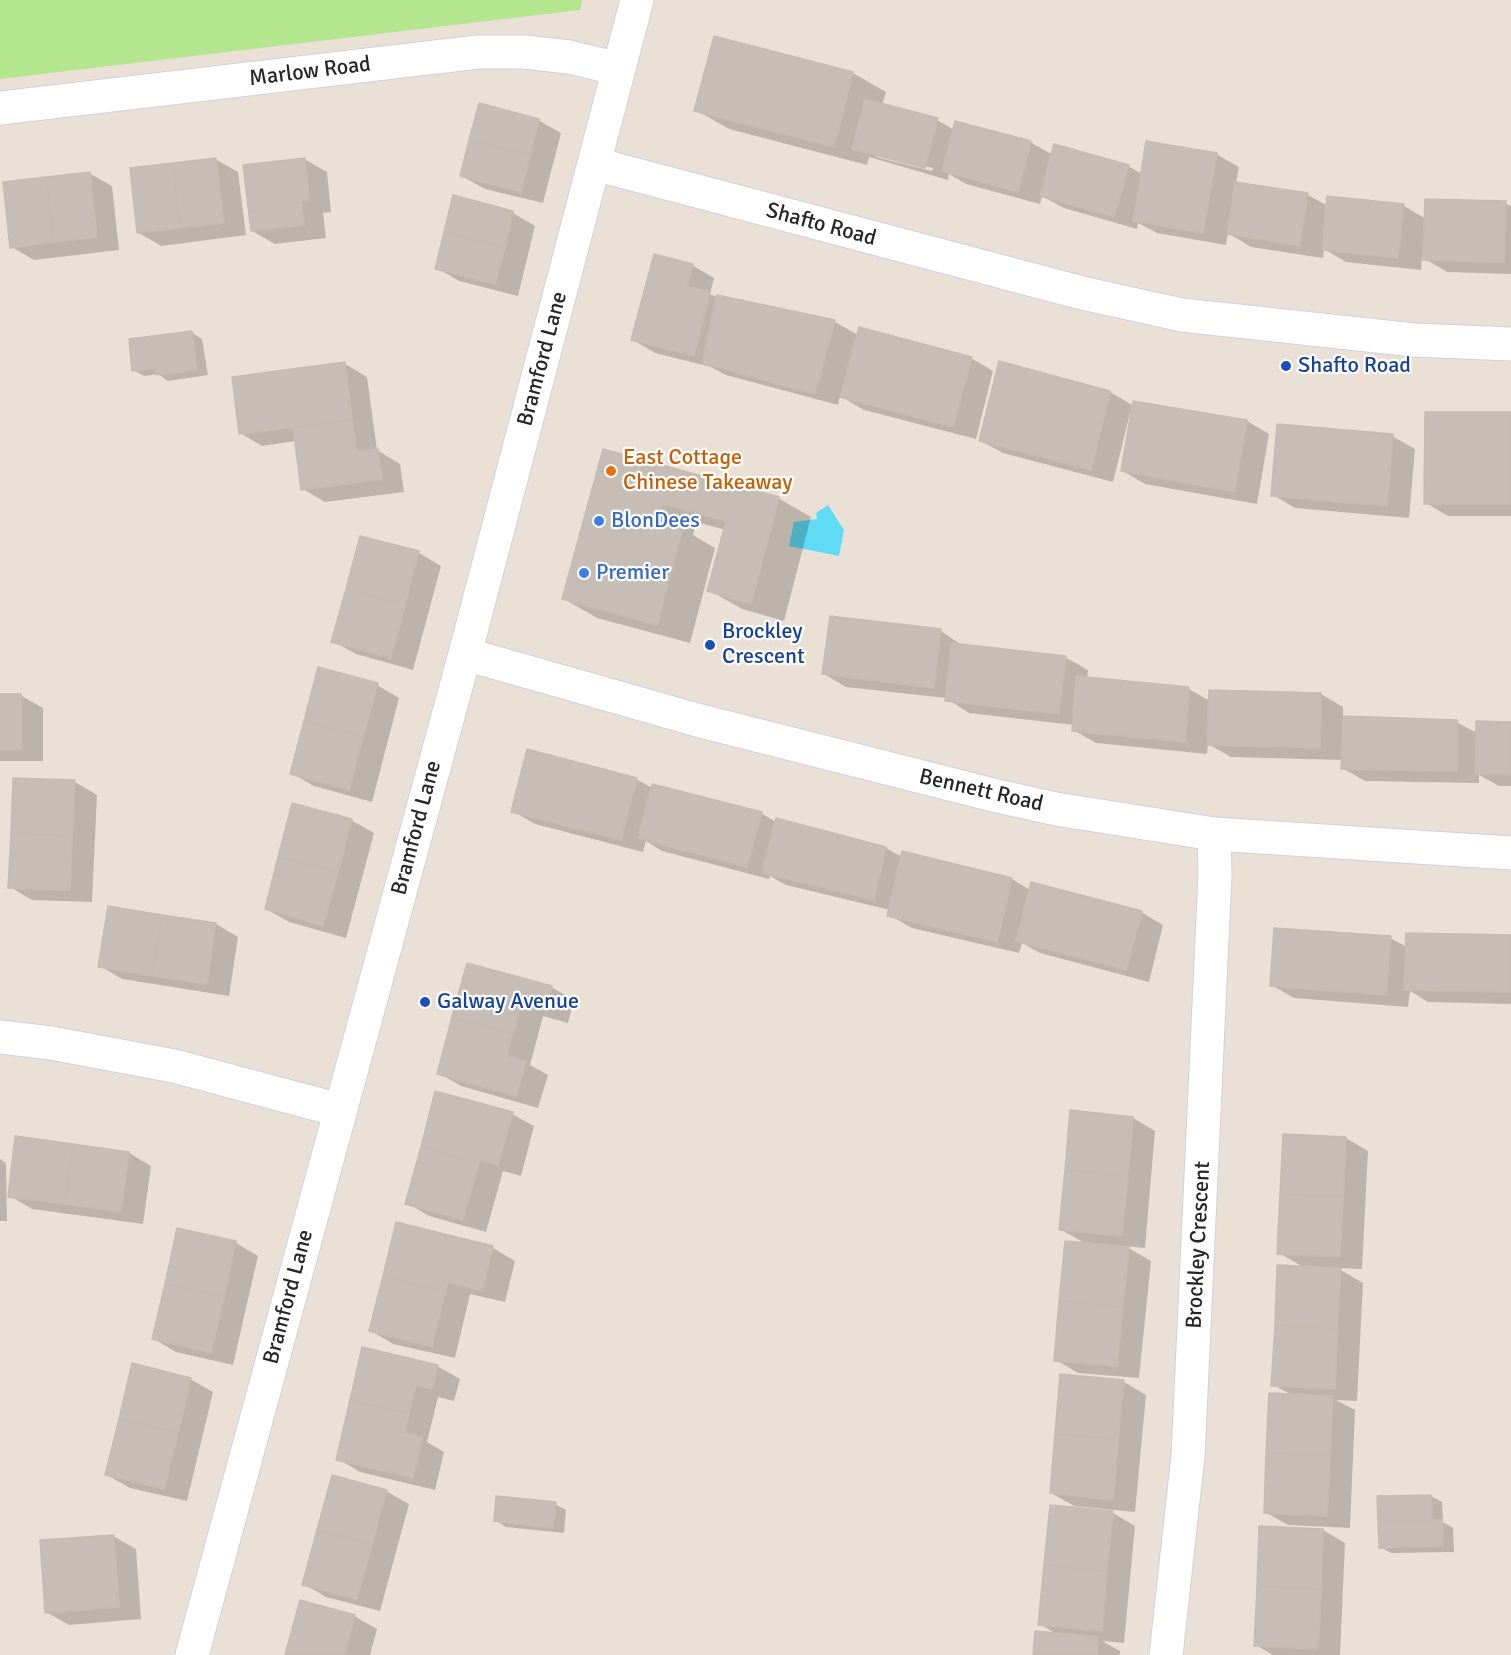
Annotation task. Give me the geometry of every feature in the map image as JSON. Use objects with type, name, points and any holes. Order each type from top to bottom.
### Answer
[{"type":"street","name":"Bramford Lane","points":[[192,1655],[465,654],[637,0]]},
{"type":"street","name":"Marlow Road","points":[[0,108],[478,52],[524,52],[569,57],[619,69]]},
{"type":"street","name":"Shafto Road","points":[[595,164],[1082,293],[1182,315],[1414,340],[1511,344]]},
{"type":"street","name":"Bennett Road","points":[[465,654],[675,714],[997,796],[1214,834],[1511,853]]},
{"type":"street","name":"Brockley Crescent","points":[[1166,1655],[1188,1456],[1215,886],[1214,834]]},
{"type":"street","points":[[0,1037],[60,1044],[174,1066],[339,1110]]},
{"type":"green space","points":[[0,0],[582,0],[580,10],[0,79]]},
{"type":"water","points":[[828,505],[844,530],[839,556],[789,546],[794,522],[817,519],[816,513]]},
{"type":"building","points":[[714,36],[853,72],[834,147],[694,111]]},
{"type":"building","points":[[865,99],[938,118],[925,168],[852,149]]},
{"type":"building","points":[[479,103],[539,119],[530,155],[469,140]]},
{"type":"building","points":[[955,121],[1031,141],[1018,192],[942,171]]},
{"type":"building","points":[[469,140],[530,155],[521,192],[460,176]]},
{"type":"building","points":[[1146,141],[1217,153],[1203,233],[1133,221]]},
{"type":"building","points":[[1054,144],[1129,165],[1114,217],[1040,196]]},
{"type":"building","points":[[216,158],[224,223],[180,228],[173,163]]},
{"type":"building","points":[[305,158],[309,200],[301,200],[304,225],[251,231],[243,165]]},
{"type":"building","points":[[173,163],[180,228],[137,233],[130,168]]},
{"type":"building","points":[[90,172],[97,237],[54,242],[46,177]]},
{"type":"building","points":[[46,177],[54,242],[10,248],[3,182]]},
{"type":"building","points":[[1235,182],[1308,193],[1300,246],[1227,234]]},
{"type":"building","points":[[453,195],[513,211],[505,248],[444,232]]},
{"type":"building","points":[[1327,196],[1404,204],[1398,258],[1322,250]]},
{"type":"building","points":[[1425,199],[1506,201],[1504,262],[1423,260]]},
{"type":"building","points":[[444,232],[505,248],[495,284],[435,269]]},
{"type":"building","points":[[654,254],[693,264],[687,286],[710,292],[694,356],[631,340]]},
{"type":"building","points":[[717,295],[835,320],[815,394],[702,363]]},
{"type":"building","points":[[859,327],[972,357],[953,427],[840,397]]},
{"type":"building","points":[[192,331],[197,370],[156,375],[155,368],[132,371],[129,339]]},
{"type":"building","points":[[999,361],[1110,391],[1091,470],[979,441]]},
{"type":"building","points":[[345,362],[352,420],[239,434],[232,377]]},
{"type":"building","points":[[1133,401],[1247,420],[1235,492],[1121,471]]},
{"type":"building","points":[[1425,412],[1511,412],[1511,504],[1424,504]]},
{"type":"building","points":[[352,420],[357,452],[378,449],[382,479],[301,490],[293,427]]},
{"type":"building","points":[[1277,424],[1393,434],[1387,506],[1271,496]]},
{"type":"building","points":[[603,449],[779,497],[751,604],[707,591],[726,521],[663,504],[658,521],[683,527],[657,625],[562,599]]},
{"type":"building","points":[[360,536],[419,551],[405,605],[346,589]]},
{"type":"building","points":[[346,589],[405,605],[391,658],[331,642]]},
{"type":"building","points":[[830,616],[941,629],[934,688],[822,674]]},
{"type":"building","points":[[951,643],[1066,656],[1059,714],[945,701]]},
{"type":"building","points":[[318,667],[378,683],[363,737],[304,721]]},
{"type":"building","points":[[1076,676],[1189,687],[1185,742],[1072,731]]},
{"type":"building","points":[[1209,690],[1321,693],[1320,748],[1207,745]]},
{"type":"building","points":[[0,694],[21,694],[21,749],[0,749]]},
{"type":"building","points":[[1343,716],[1457,720],[1457,771],[1341,769]]},
{"type":"building","points":[[304,721],[363,737],[349,790],[290,774]]},
{"type":"building","points":[[1476,721],[1511,722],[1511,774],[1475,774]]},
{"type":"building","points":[[527,749],[637,778],[621,840],[511,812]]},
{"type":"building","points":[[13,778],[75,780],[72,836],[11,833]]},
{"type":"building","points":[[652,784],[762,812],[747,867],[638,838]]},
{"type":"building","points":[[292,803],[352,819],[338,872],[278,857]]},
{"type":"building","points":[[776,818],[886,847],[874,900],[762,873]]},
{"type":"building","points":[[11,833],[72,836],[70,890],[8,888]]},
{"type":"building","points":[[902,851],[1012,878],[997,942],[887,916]]},
{"type":"building","points":[[278,857],[338,872],[323,926],[265,909]]},
{"type":"building","points":[[1031,882],[1142,911],[1126,970],[1016,941]]},
{"type":"building","points":[[108,906],[162,915],[152,976],[98,967]]},
{"type":"building","points":[[162,915],[216,923],[207,984],[152,976]]},
{"type":"building","points":[[1274,928],[1391,936],[1386,995],[1270,986]]},
{"type":"building","points":[[1406,933],[1511,935],[1511,992],[1404,990]]},
{"type":"building","points":[[467,963],[552,986],[545,1011],[521,1004],[513,1034],[452,1017]]},
{"type":"building","points":[[452,1017],[513,1034],[507,1056],[526,1061],[516,1096],[437,1074]]},
{"type":"building","points":[[435,1091],[513,1112],[498,1165],[480,1160],[479,1163],[421,1147]]},
{"type":"building","points":[[1070,1110],[1133,1117],[1128,1176],[1065,1170]]},
{"type":"building","points":[[1283,1134],[1346,1137],[1343,1197],[1280,1194]]},
{"type":"building","points":[[15,1136],[73,1144],[65,1204],[8,1197]]},
{"type":"building","points":[[73,1144],[129,1152],[121,1212],[65,1204]]},
{"type":"building","points":[[421,1147],[479,1163],[463,1220],[405,1204]]},
{"type":"building","points":[[1065,1170],[1128,1176],[1122,1236],[1059,1230]]},
{"type":"building","points":[[1280,1194],[1343,1197],[1340,1257],[1277,1254]]},
{"type":"building","points":[[396,1222],[493,1246],[482,1291],[448,1282],[445,1292],[383,1276]]},
{"type":"building","points":[[177,1228],[236,1241],[224,1297],[165,1284]]},
{"type":"building","points":[[1065,1241],[1129,1247],[1123,1307],[1059,1301]]},
{"type":"building","points":[[1277,1265],[1341,1268],[1337,1329],[1275,1325]]},
{"type":"building","points":[[383,1276],[445,1292],[432,1347],[369,1331]]},
{"type":"building","points":[[165,1284],[224,1297],[211,1353],[152,1339]]},
{"type":"building","points":[[1059,1301],[1123,1307],[1117,1366],[1054,1361]]},
{"type":"building","points":[[1275,1325],[1337,1329],[1335,1389],[1271,1386]]},
{"type":"building","points":[[362,1347],[438,1365],[432,1389],[416,1385],[409,1414],[350,1400]]},
{"type":"building","points":[[132,1363],[191,1378],[178,1433],[119,1419]]},
{"type":"building","points":[[1060,1374],[1124,1380],[1118,1439],[1055,1434]]},
{"type":"building","points":[[1269,1393],[1333,1396],[1330,1456],[1266,1453]]},
{"type":"building","points":[[350,1400],[409,1414],[404,1433],[422,1437],[413,1478],[336,1460]]},
{"type":"building","points":[[119,1419],[178,1433],[164,1489],[105,1475]]},
{"type":"building","points":[[1055,1434],[1118,1439],[1113,1500],[1050,1493]]},
{"type":"building","points":[[1266,1453],[1330,1456],[1327,1516],[1264,1513]]},
{"type":"building","points":[[332,1475],[387,1490],[372,1544],[317,1530]]},
{"type":"building","points":[[1431,1495],[1432,1521],[1378,1522],[1377,1496]]},
{"type":"building","points":[[496,1496],[556,1502],[553,1528],[494,1521]]},
{"type":"building","points":[[1050,1505],[1113,1511],[1107,1571],[1044,1565]]},
{"type":"building","points":[[1442,1520],[1443,1546],[1379,1548],[1378,1522]]},
{"type":"building","points":[[1259,1526],[1323,1529],[1321,1589],[1257,1586]]},
{"type":"building","points":[[317,1530],[372,1544],[357,1599],[302,1585]]},
{"type":"building","points":[[114,1535],[119,1607],[45,1613],[40,1540]]},
{"type":"building","points":[[1044,1565],[1107,1571],[1102,1631],[1038,1625]]},
{"type":"building","points":[[1257,1586],[1321,1589],[1318,1649],[1254,1646]]},
{"type":"building","points":[[300,1600],[355,1615],[344,1655],[285,1655]]},
{"type":"building","points":[[1035,1631],[1098,1637],[1097,1655],[1033,1655]]},
{"type":"place","name":"Shafto Road","points":[[1286,366]]},
{"type":"place","name":"East Cottage Chinese Takeaway","points":[[611,471]]},
{"type":"place","name":"BlonDees","points":[[599,521]]},
{"type":"place","name":"Premier","points":[[584,573]]},
{"type":"place","name":"Brockley Crescent","points":[[710,645]]},
{"type":"place","name":"Galway Avenue","points":[[425,1002]]}]
